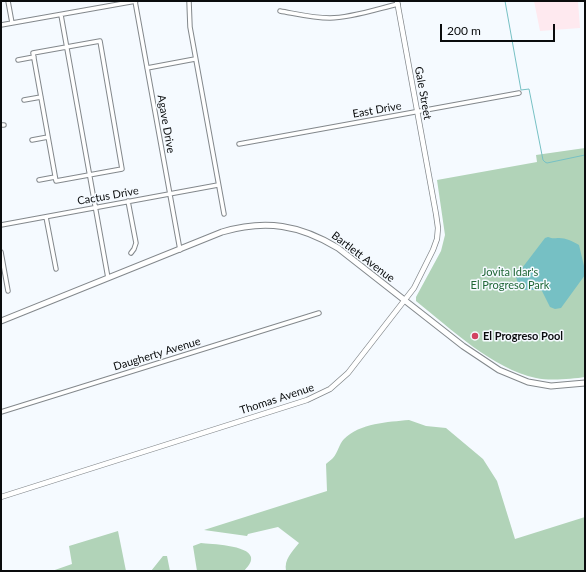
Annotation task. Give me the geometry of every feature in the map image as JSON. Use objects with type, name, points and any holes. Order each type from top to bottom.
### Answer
[{"type":"main road","name":"Bartlett Avenue","points":[[1,321],[222,232],[238,228],[265,225],[284,226],[304,231],[338,248],[462,346],[499,370],[528,382],[551,386],[585,383]]},
{"type":"street","points":[[8,1],[12,24]]},
{"type":"street","points":[[1,25],[135,1]]},
{"type":"street","name":"Agave Drive","points":[[135,1],[180,250]]},
{"type":"street","points":[[189,1],[190,27],[195,59],[224,214]]},
{"type":"street","points":[[280,11],[311,17],[331,18],[347,16],[397,3]]},
{"type":"street","name":"Gale Street","points":[[397,3],[431,188]]},
{"type":"street","points":[[60,15],[108,278]]},
{"type":"street","points":[[18,60],[66,47],[100,41],[122,169],[89,175],[39,180]]},
{"type":"street","points":[[33,55],[55,179]]},
{"type":"street","points":[[147,68],[195,59]]},
{"type":"street","name":"East Drive","points":[[239,144],[519,93]]},
{"type":"street","points":[[24,100],[41,97]]},
{"type":"street","points":[[32,140],[48,137]]},
{"type":"street","name":"Cactus Drive","points":[[1,224],[218,185]]},
{"type":"street","name":"Thomas Avenue","points":[[1,496],[319,395],[339,382],[348,373],[414,288],[433,250],[437,239],[438,228],[431,188]]},
{"type":"street","points":[[128,201],[136,243],[131,253]]},
{"type":"street","points":[[46,217],[56,269]]},
{"type":"street","points":[[1,252],[8,291]]},
{"type":"street","name":"Daugherty Avenue","points":[[1,412],[319,314]]},
{"type":"shaded area","points":[[534,1],[578,1],[580,28],[540,31]]},
{"type":"green space","name":"Jovita Idar's El Progreso Park","points":[[585,148],[585,377],[554,380],[536,378],[504,366],[488,357],[473,347],[416,301],[416,297],[441,251],[445,235],[437,180],[537,162],[536,155]]},
{"type":"green space","points":[[409,420],[426,426],[446,428],[483,459],[497,481],[515,539],[585,517],[585,571],[286,571],[287,559],[299,543],[278,527],[248,534],[247,536],[204,530],[327,491],[326,464],[335,456],[344,439],[366,426]]},
{"type":"green space","points":[[118,531],[126,571],[52,571],[72,564],[69,546]]},
{"type":"green space","points":[[201,543],[229,546],[243,550],[251,557],[251,561],[244,571],[197,571],[193,546]]},
{"type":"green space","points":[[163,556],[167,556],[170,571],[151,571]]},
{"type":"water","points":[[545,238],[567,239],[579,245],[585,275],[561,308],[555,309],[550,307],[542,291],[522,289],[516,276]]},
{"type":"waterway","points":[[505,1],[521,90],[529,89],[543,160],[547,163],[585,155]]},
{"type":"place","name":"El Progreso Pool","points":[[475,336]]}]
